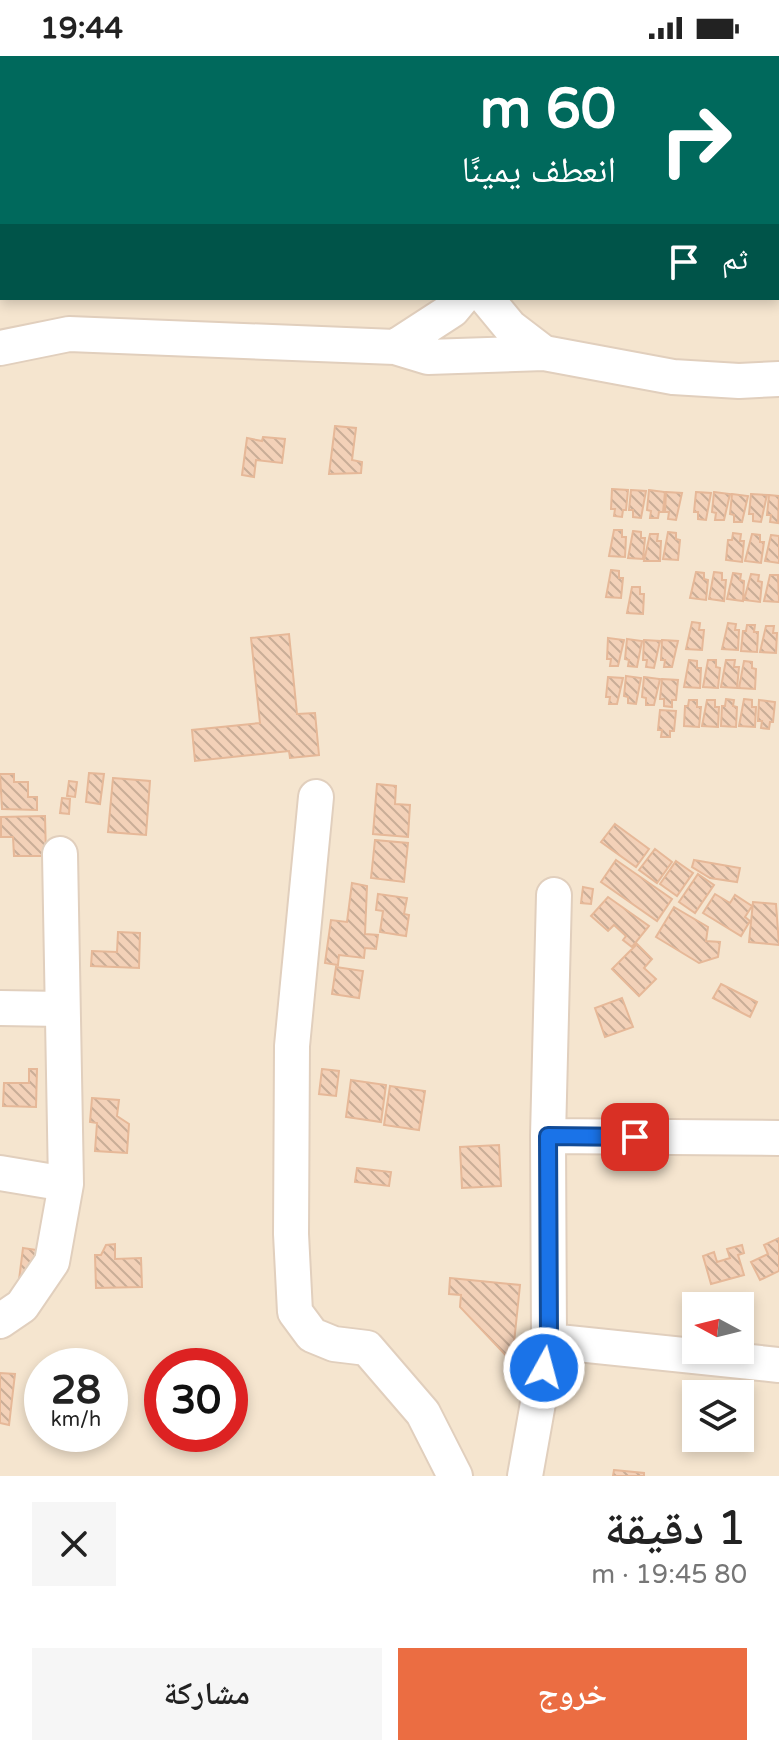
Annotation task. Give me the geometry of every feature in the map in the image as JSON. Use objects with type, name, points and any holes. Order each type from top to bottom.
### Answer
[{"type":"street","points":[[395,347],[452,310],[460,300]]},
{"type":"street","points":[[488,300],[510,327],[544,353]]},
{"type":"street","points":[[0,348],[69,334],[395,347],[428,357],[544,353],[673,377],[739,381],[779,379]]},
{"type":"street","points":[[316,797],[292,1046],[291,1234],[295,1312],[312,1335],[334,1344],[367,1348],[423,1413],[455,1476]]},
{"type":"street","points":[[0,1321],[22,1306],[52,1262],[66,1184],[60,854]]},
{"type":"street","points":[[525,1476],[549,1341],[548,1136],[554,895]]},
{"type":"street","points":[[0,1008],[62,1009]]},
{"type":"street","points":[[548,1136],[779,1138]]},
{"type":"street","points":[[0,1173],[66,1184]]},
{"type":"street","points":[[549,1341],[779,1365]]},
{"type":"shaded area","points":[[0,300],[779,300],[779,1476],[0,1476]]},
{"type":"building","points":[[335,426],[356,428],[352,460],[362,462],[361,473],[329,474]]},
{"type":"building","points":[[263,437],[285,439],[282,463],[256,460],[254,477],[242,475],[247,438],[262,441]]},
{"type":"building","points":[[612,489],[628,490],[622,517],[614,516],[615,509],[611,509]]},
{"type":"building","points":[[631,490],[646,491],[641,518],[633,517],[633,510],[629,510]]},
{"type":"building","points":[[649,490],[665,492],[663,512],[659,512],[658,518],[650,518],[651,511],[647,510]]},
{"type":"building","points":[[666,492],[682,493],[676,520],[668,519],[669,512],[665,512]]},
{"type":"building","points":[[696,492],[711,493],[706,520],[698,519],[698,512],[694,512]]},
{"type":"building","points":[[714,492],[730,494],[724,520],[715,520],[716,513],[712,512]]},
{"type":"building","points":[[732,494],[748,496],[742,522],[734,522],[734,515],[730,514]]},
{"type":"building","points":[[751,494],[767,495],[761,522],[753,521],[753,514],[749,514]]},
{"type":"building","points":[[769,495],[779,496],[778,523],[770,522],[771,515],[767,515]]},
{"type":"building","points":[[614,530],[622,530],[622,537],[626,537],[625,557],[609,556]]},
{"type":"building","points":[[633,531],[641,532],[641,538],[645,538],[643,559],[628,558]]},
{"type":"building","points":[[668,532],[676,533],[676,539],[680,540],[678,560],[663,559]]},
{"type":"building","points":[[733,533],[741,534],[740,541],[744,541],[742,562],[726,560],[728,540],[732,540]]},
{"type":"building","points":[[650,534],[658,534],[657,541],[661,541],[660,561],[644,561]]},
{"type":"building","points":[[752,534],[760,535],[760,542],[764,542],[761,563],[745,561]]},
{"type":"building","points":[[771,535],[779,536],[779,563],[765,561]]},
{"type":"building","points":[[611,570],[619,571],[619,578],[623,578],[621,598],[606,597]]},
{"type":"building","points":[[696,572],[704,573],[704,579],[708,580],[706,600],[690,598]]},
{"type":"building","points":[[714,572],[722,573],[722,580],[726,580],[724,601],[709,599]]},
{"type":"building","points":[[733,573],[741,574],[740,580],[744,581],[743,601],[727,599]]},
{"type":"building","points":[[751,574],[759,575],[758,581],[762,582],[760,602],[744,600]]},
{"type":"building","points":[[770,575],[778,575],[779,602],[764,601]]},
{"type":"building","points":[[632,587],[640,587],[640,594],[644,594],[643,614],[627,613]]},
{"type":"building","points":[[692,622],[700,623],[699,630],[704,630],[702,650],[686,649]]},
{"type":"building","points":[[728,623],[736,624],[735,630],[739,630],[738,650],[722,649]]},
{"type":"building","points":[[747,625],[755,625],[754,632],[758,632],[757,652],[741,651],[743,631],[746,631]]},
{"type":"building","points":[[766,626],[774,626],[773,633],[777,633],[776,653],[760,652]]},
{"type":"building","points":[[289,634],[297,714],[315,713],[319,755],[290,758],[289,751],[195,761],[192,730],[260,723],[251,638]]},
{"type":"building","points":[[608,638],[624,640],[618,666],[610,666],[611,659],[607,659]]},
{"type":"building","points":[[627,639],[642,641],[637,667],[628,666],[629,660],[625,659]]},
{"type":"building","points":[[644,640],[660,641],[654,668],[646,667],[647,660],[643,660]]},
{"type":"building","points":[[662,640],[678,641],[672,667],[664,667],[665,660],[661,660]]},
{"type":"building","points":[[689,660],[697,661],[697,668],[701,668],[700,688],[684,687]]},
{"type":"building","points":[[708,660],[716,660],[716,667],[720,668],[718,688],[703,687]]},
{"type":"building","points":[[726,660],[735,660],[734,667],[739,667],[737,688],[721,687]]},
{"type":"building","points":[[744,661],[752,662],[752,668],[756,669],[755,689],[739,688]]},
{"type":"building","points":[[626,676],[641,678],[636,704],[628,703],[628,697],[624,696]]},
{"type":"building","points":[[608,677],[623,678],[617,704],[609,704],[610,697],[606,697]]},
{"type":"building","points":[[644,677],[660,679],[654,705],[646,705],[646,698],[642,697]]},
{"type":"building","points":[[662,679],[678,680],[672,707],[664,706],[664,699],[660,699]]},
{"type":"building","points":[[726,699],[734,700],[733,706],[737,707],[736,727],[721,726],[722,706],[725,706]]},
{"type":"building","points":[[744,699],[752,700],[752,707],[756,707],[755,727],[739,726]]},
{"type":"building","points":[[689,700],[697,700],[697,707],[701,707],[699,727],[684,726],[685,706],[688,706]]},
{"type":"building","points":[[707,700],[715,700],[715,707],[719,707],[718,727],[702,726]]},
{"type":"building","points":[[759,700],[775,702],[769,729],[761,728],[762,721],[758,721]]},
{"type":"building","points":[[660,710],[676,711],[674,731],[670,731],[670,737],[661,737],[662,730],[658,730]]},
{"type":"building","points":[[89,773],[104,774],[100,804],[86,802]]},
{"type":"building","points":[[0,774],[14,774],[14,782],[28,782],[28,797],[37,797],[37,810],[2,809]]},
{"type":"building","points":[[113,778],[150,781],[146,835],[108,832]]},
{"type":"building","points":[[69,781],[77,782],[75,797],[67,796]]},
{"type":"building","points":[[377,784],[396,786],[395,804],[410,805],[408,837],[373,834]]},
{"type":"building","points":[[62,798],[70,799],[69,814],[60,813]]},
{"type":"building","points":[[45,816],[46,856],[14,856],[13,837],[1,837],[1,817]]},
{"type":"building","points":[[615,824],[649,849],[636,867],[601,842]]},
{"type":"building","points":[[375,840],[408,843],[404,882],[371,878]]},
{"type":"building","points":[[655,849],[672,862],[657,883],[639,870]]},
{"type":"building","points":[[616,860],[672,899],[657,921],[601,882]]},
{"type":"building","points":[[694,860],[740,868],[737,882],[710,878],[692,867]]},
{"type":"building","points":[[676,861],[693,873],[677,896],[660,884]]},
{"type":"building","points":[[698,874],[714,885],[695,913],[679,902]]},
{"type":"building","points":[[352,883],[367,886],[365,934],[378,935],[376,949],[365,948],[364,958],[339,955],[338,965],[325,963],[331,920],[347,922]]},
{"type":"building","points":[[583,887],[593,889],[591,904],[581,903]]},
{"type":"building","points":[[378,894],[407,898],[404,914],[409,915],[406,936],[380,932],[383,911],[376,910]]},
{"type":"building","points":[[715,894],[730,903],[735,895],[752,906],[745,917],[750,921],[741,936],[703,913]]},
{"type":"building","points":[[608,897],[649,926],[632,947],[623,940],[626,936],[614,925],[608,931],[591,916]]},
{"type":"building","points":[[753,902],[776,904],[779,945],[749,942]]},
{"type":"building","points":[[674,907],[708,927],[706,941],[720,942],[718,957],[699,963],[656,937]]},
{"type":"building","points":[[118,932],[140,933],[139,968],[91,966],[92,951],[117,952]]},
{"type":"building","points":[[637,944],[652,959],[644,968],[656,979],[639,996],[612,969]]},
{"type":"building","points":[[336,967],[363,971],[359,998],[332,994]]},
{"type":"building","points":[[721,984],[757,1002],[750,1017],[713,998]]},
{"type":"building","points":[[622,998],[633,1027],[605,1037],[595,1008]]},
{"type":"building","points":[[29,1069],[37,1069],[36,1107],[3,1106],[4,1083],[29,1083]]},
{"type":"building","points":[[322,1069],[339,1071],[336,1096],[319,1094]]},
{"type":"building","points":[[351,1080],[386,1085],[381,1122],[346,1117]]},
{"type":"building","points":[[390,1086],[425,1091],[419,1130],[384,1125]]},
{"type":"building","points":[[92,1098],[119,1100],[117,1116],[129,1124],[127,1153],[95,1151],[97,1123],[90,1122]]},
{"type":"building","points":[[499,1145],[501,1186],[462,1188],[460,1147]]},
{"type":"building","points":[[357,1168],[391,1172],[389,1186],[355,1182]]},
{"type":"building","points":[[779,1238],[779,1271],[760,1280],[751,1262],[768,1254],[764,1245]]},
{"type":"building","points":[[115,1244],[115,1259],[141,1258],[142,1287],[96,1288],[95,1255],[101,1255],[106,1245]]},
{"type":"building","points":[[742,1245],[744,1253],[738,1255],[744,1275],[711,1284],[703,1256],[714,1252],[717,1262],[730,1258],[727,1249]]},
{"type":"building","points":[[23,1248],[37,1250],[33,1282],[19,1280]]},
{"type":"building","points":[[450,1278],[520,1285],[512,1362],[460,1307],[461,1295],[449,1294]]},
{"type":"building","points":[[0,1373],[15,1374],[9,1425],[0,1423]]},
{"type":"building","points":[[614,1470],[644,1473],[644,1476],[613,1476]]},
{"type":"route","points":[[544,1368],[549,1341],[548,1136],[635,1137]]}]
